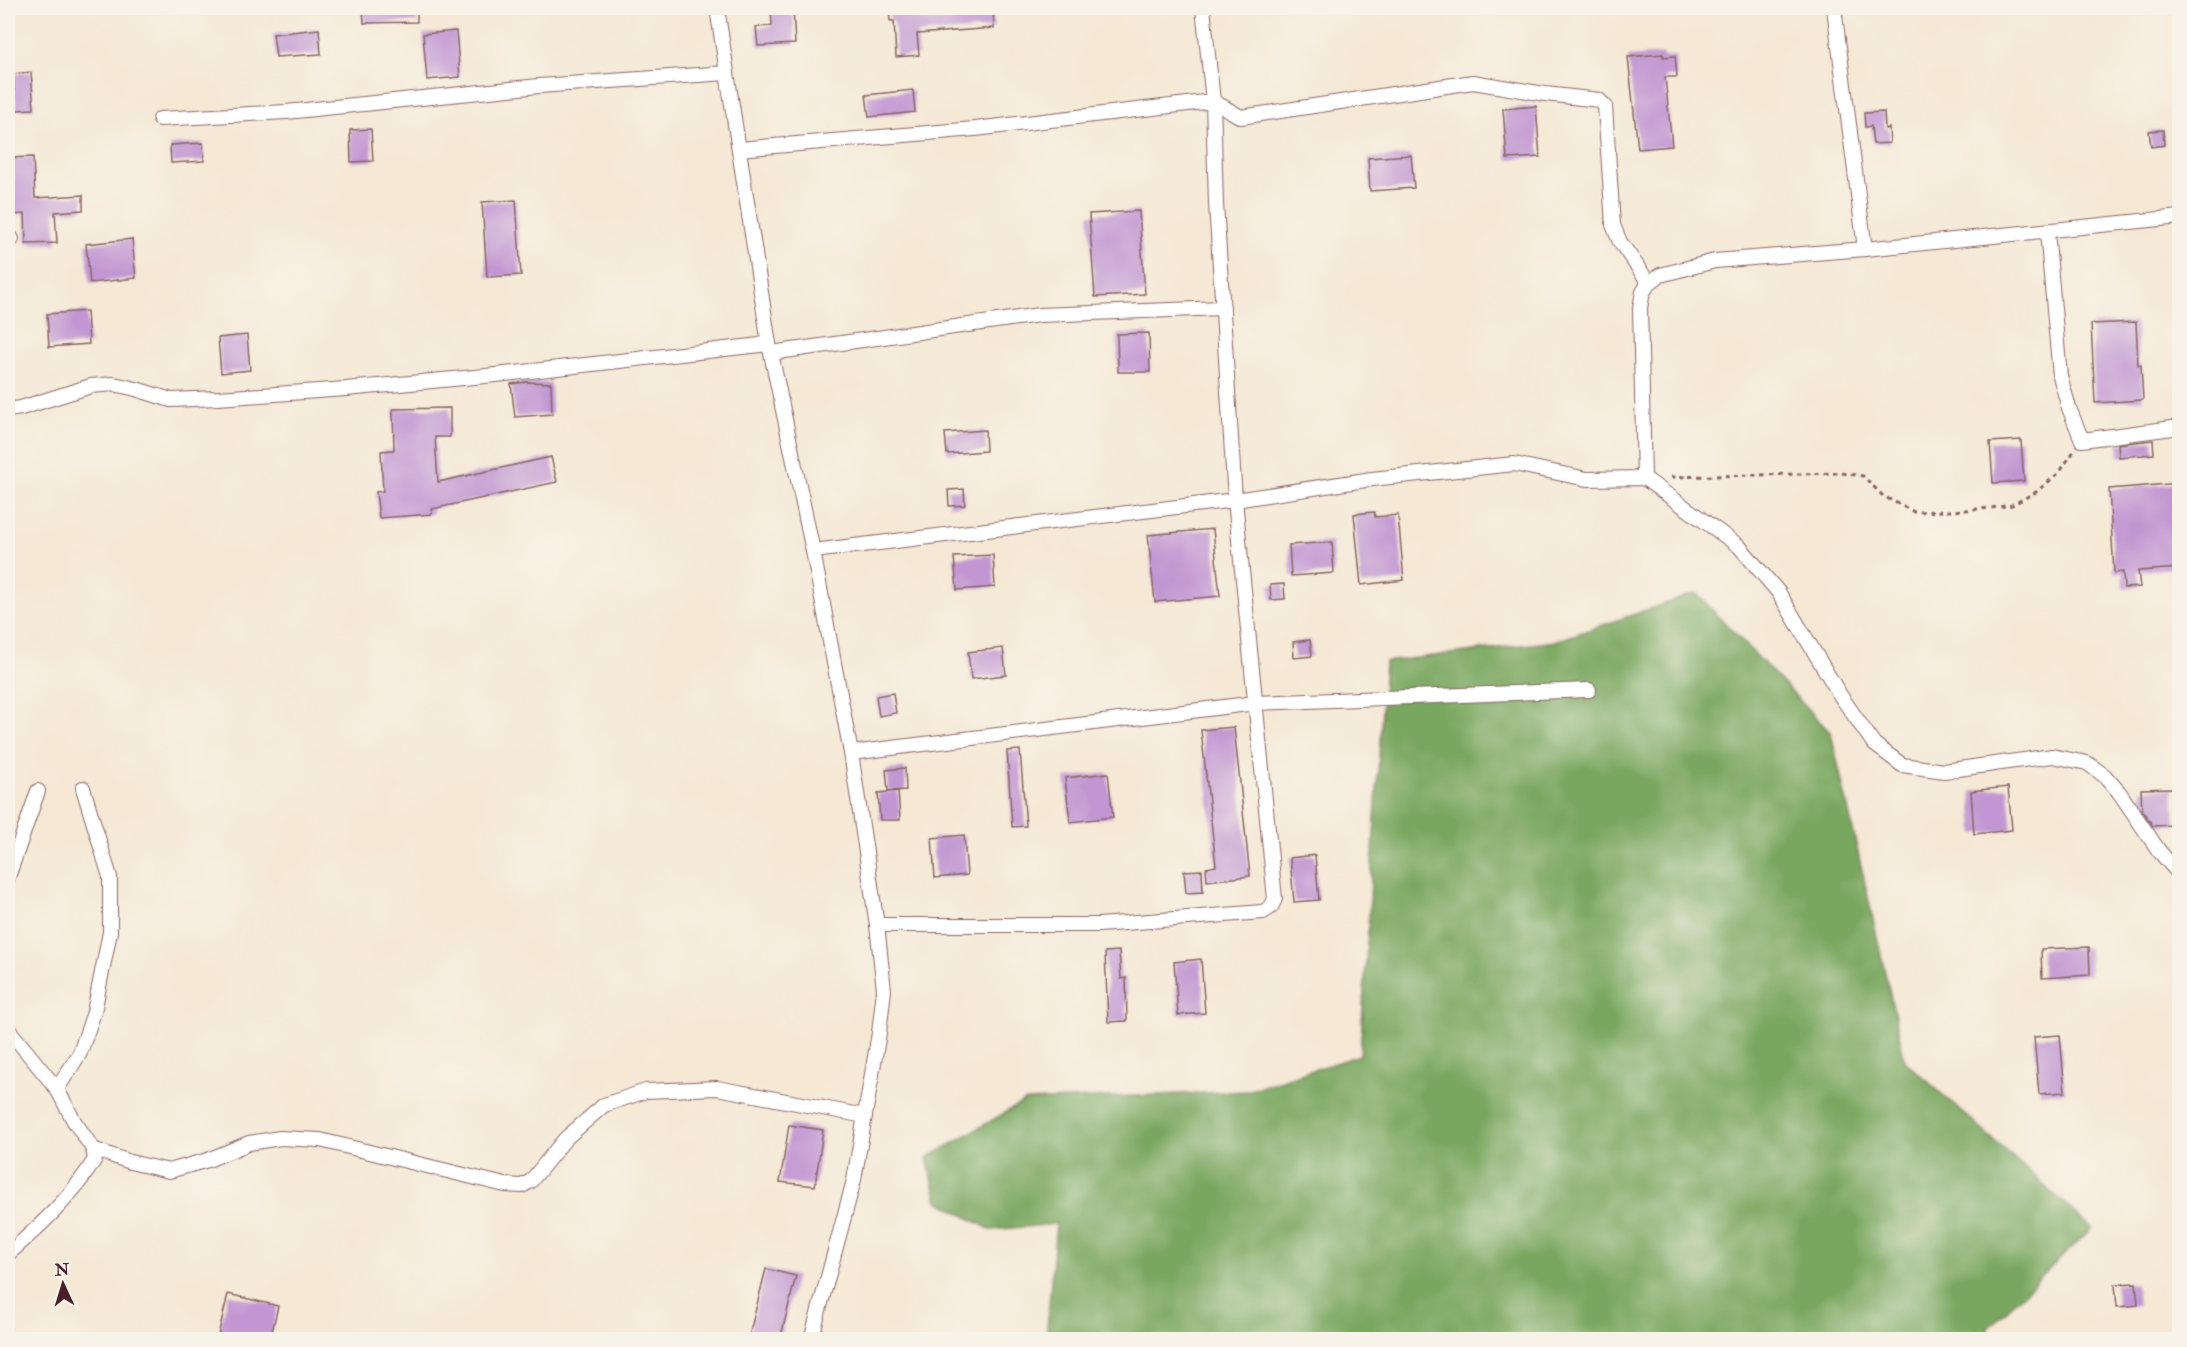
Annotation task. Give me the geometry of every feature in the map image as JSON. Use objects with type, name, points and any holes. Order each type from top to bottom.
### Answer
[{"type":"street","points":[[717,8],[770,349],[813,550],[851,753],[877,925],[884,990],[854,1180],[811,1340]]},
{"type":"street","points":[[877,925],[1099,925],[1263,912],[1275,899],[1235,500],[1216,204],[1213,101],[1203,8]]},
{"type":"street","points":[[1834,8],[1865,249]]},
{"type":"street","points":[[160,119],[286,112],[539,86],[727,73]]},
{"type":"street","points":[[739,149],[975,129],[1213,101],[1241,117],[1473,82],[1599,100],[1605,105],[1613,225],[1620,242],[1649,283]]},
{"type":"street","points":[[1644,478],[1640,308],[1643,292],[1649,283],[1660,274],[1715,261],[1865,249],[2180,217]]},
{"type":"street","points":[[2047,231],[2060,376],[2069,408],[2082,440],[2180,427]]},
{"type":"street","points":[[8,410],[91,386],[114,384],[171,400],[218,398],[346,389],[770,349],[1039,315],[1223,308]]},
{"type":"street","points":[[813,550],[1235,500],[1372,478],[1514,464],[1587,479],[1644,478],[1739,546],[1779,593],[1840,695],[1874,744],[1883,751],[1902,765],[1944,771],[2052,756],[2087,763],[2105,776],[2120,792],[2158,851],[2180,875]]},
{"type":"street","points":[[851,753],[1256,703],[1589,690]]},
{"type":"street","points":[[57,1089],[80,1053],[94,1012],[110,932],[110,877],[83,788]]},
{"type":"street","points":[[8,877],[38,791]]},
{"type":"street","points":[[8,1029],[57,1089],[74,1121],[93,1149],[95,1159],[74,1188],[39,1226],[8,1254]]},
{"type":"street","points":[[93,1149],[130,1162],[169,1171],[208,1160],[249,1143],[280,1138],[320,1140],[505,1185],[522,1186],[531,1181],[564,1138],[604,1106],[646,1091],[717,1088],[865,1116]]},
{"type":"path","points":[[1644,478],[1841,473],[1863,476],[1883,496],[1914,512],[1951,511],[2012,505],[2036,492],[2059,473],[2082,440]]},
{"type":"green space","points":[[1696,593],[1831,733],[1905,1061],[2092,1228],[1987,1329],[1991,1339],[1046,1339],[1056,1224],[991,1230],[938,1201],[927,1158],[1025,1101],[1247,1091],[1360,1055],[1385,662],[1556,641]]},
{"type":"building","points":[[363,8],[417,8],[417,22],[364,23]]},
{"type":"building","points":[[771,8],[793,8],[795,44],[758,46],[756,27],[772,26]]},
{"type":"building","points":[[889,8],[993,8],[994,28],[917,34],[919,55],[896,57],[894,21],[890,21]]},
{"type":"building","points":[[319,29],[321,54],[276,57],[273,34]]},
{"type":"building","points":[[456,31],[460,77],[427,80],[423,34]]},
{"type":"building","points":[[1663,54],[1663,57],[1675,56],[1677,77],[1665,77],[1672,146],[1638,149],[1628,57]]},
{"type":"building","points":[[31,72],[34,109],[16,110],[13,74]]},
{"type":"building","points":[[913,90],[915,112],[869,117],[866,95]]},
{"type":"building","points":[[1536,106],[1540,157],[1507,159],[1503,109]]},
{"type":"building","points":[[1884,112],[1885,129],[1889,128],[1890,143],[1873,144],[1871,126],[1865,127],[1864,113]]},
{"type":"building","points":[[371,129],[373,161],[351,162],[350,130]]},
{"type":"building","points":[[2163,130],[2164,145],[2151,147],[2149,131]]},
{"type":"building","points":[[203,143],[204,161],[171,163],[170,145]]},
{"type":"building","points":[[1411,155],[1414,188],[1370,191],[1368,158]]},
{"type":"building","points":[[33,157],[35,198],[83,195],[83,210],[55,212],[57,243],[26,244],[25,214],[12,215],[8,158]]},
{"type":"building","points":[[516,200],[521,275],[487,277],[482,202]]},
{"type":"building","points":[[1139,211],[1145,294],[1095,297],[1089,214]]},
{"type":"building","points":[[132,239],[136,278],[90,283],[86,244]]},
{"type":"building","points":[[87,311],[89,344],[49,347],[47,314]]},
{"type":"building","points":[[2136,322],[2138,365],[2141,365],[2143,400],[2095,403],[2091,324]]},
{"type":"building","points":[[1149,333],[1150,372],[1118,372],[1117,334]]},
{"type":"building","points":[[247,335],[250,370],[221,373],[218,338]]},
{"type":"building","points":[[551,383],[552,414],[515,417],[511,384]]},
{"type":"building","points":[[450,408],[450,437],[435,437],[438,482],[551,457],[557,482],[432,509],[432,514],[379,518],[376,492],[383,491],[381,451],[394,450],[393,409]]},
{"type":"building","points":[[985,430],[986,451],[947,454],[945,433]]},
{"type":"building","points":[[2021,440],[2024,481],[1993,483],[1990,442]]},
{"type":"building","points":[[2153,440],[2154,454],[2119,457],[2118,444]]},
{"type":"building","points":[[2180,483],[2180,568],[2138,571],[2140,587],[2124,588],[2123,572],[2114,573],[2109,489]]},
{"type":"building","points":[[964,489],[965,505],[949,506],[948,490]]},
{"type":"building","points":[[1374,512],[1375,517],[1398,515],[1404,580],[1361,585],[1354,514]]},
{"type":"building","points":[[1213,529],[1220,596],[1155,602],[1148,535]]},
{"type":"building","points":[[1332,542],[1334,573],[1291,576],[1289,545]]},
{"type":"building","points":[[993,555],[995,587],[957,590],[954,557]]},
{"type":"building","points":[[1284,584],[1285,599],[1271,600],[1270,585]]},
{"type":"building","points":[[1310,640],[1312,656],[1294,658],[1293,642]]},
{"type":"building","points":[[1003,648],[1006,675],[971,679],[968,652]]},
{"type":"building","points":[[893,693],[896,713],[879,716],[876,696]]},
{"type":"building","points":[[1234,727],[1250,876],[1207,881],[1206,868],[1216,866],[1201,730]]},
{"type":"building","points":[[1020,750],[1026,826],[1012,827],[1007,751]]},
{"type":"building","points":[[905,768],[906,790],[888,791],[886,770]]},
{"type":"building","points":[[1108,773],[1113,817],[1070,822],[1065,778]]},
{"type":"building","points":[[2008,787],[2012,830],[1974,834],[1971,791]]},
{"type":"building","points":[[2173,788],[2175,825],[2153,826],[2142,810],[2141,789]]},
{"type":"building","points":[[898,791],[900,820],[880,820],[878,793]]},
{"type":"building","points":[[964,835],[967,875],[935,878],[932,838]]},
{"type":"building","points":[[1315,855],[1319,900],[1294,902],[1290,858]]},
{"type":"building","points":[[1202,870],[1203,892],[1186,893],[1184,871]]},
{"type":"building","points":[[2089,947],[2090,975],[2042,978],[2041,949]]},
{"type":"building","points":[[1119,951],[1121,979],[1126,978],[1127,1021],[1108,1022],[1105,952]]},
{"type":"building","points":[[1201,959],[1205,1013],[1178,1015],[1174,962]]},
{"type":"building","points":[[2060,1035],[2065,1092],[2039,1094],[2034,1037]]},
{"type":"building","points":[[789,1125],[823,1130],[815,1186],[780,1182]]},
{"type":"building","points":[[766,1269],[796,1276],[780,1340],[761,1340],[749,1336]]},
{"type":"building","points":[[2136,1283],[2138,1305],[2117,1307],[2115,1284]]},
{"type":"building","points":[[228,1294],[278,1306],[270,1340],[217,1340]]}]
